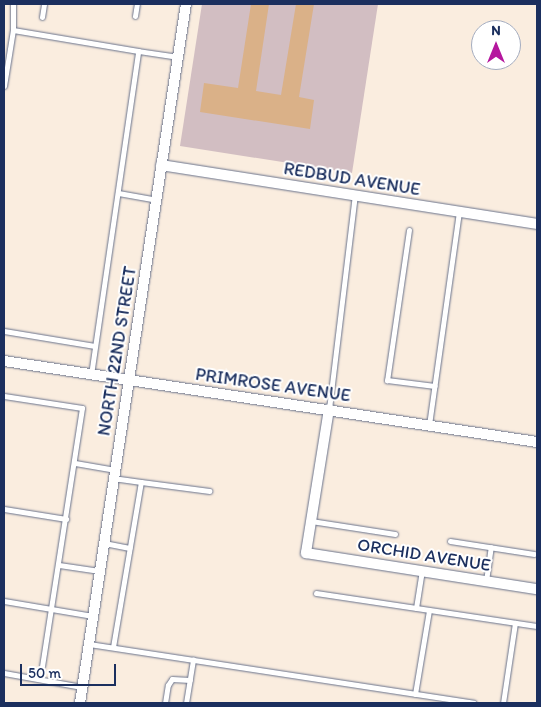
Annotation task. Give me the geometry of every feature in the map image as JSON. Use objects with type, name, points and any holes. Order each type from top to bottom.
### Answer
[{"type":"street","name":"NORTH 22ND STREET","points":[[80,703],[186,4]]},
{"type":"street","name":"REDBUD AVENUE","points":[[161,165],[537,224]]},
{"type":"street","name":"PRIMROSE AVENUE","points":[[4,361],[537,442]]},
{"type":"street","points":[[311,521],[329,409]]},
{"type":"street","name":"ORCHID AVENUE","points":[[311,521],[306,553],[537,589]]},
{"type":"lane","points":[[4,86],[13,30],[13,4]]},
{"type":"lane","points":[[42,17],[44,4]]},
{"type":"lane","points":[[135,16],[137,4]]},
{"type":"lane","points":[[13,30],[178,57]]},
{"type":"lane","points":[[91,375],[138,51]]},
{"type":"lane","points":[[118,193],[156,200]]},
{"type":"lane","points":[[329,409],[355,196]]},
{"type":"lane","points":[[429,425],[459,212]]},
{"type":"lane","points":[[409,230],[387,380],[435,386]]},
{"type":"lane","points":[[4,331],[95,346]]},
{"type":"lane","points":[[4,396],[82,408],[75,463],[42,666]]},
{"type":"lane","points":[[75,463],[141,482],[209,491]]},
{"type":"lane","points":[[113,648],[141,482]]},
{"type":"lane","points":[[4,509],[66,519]]},
{"type":"lane","points":[[311,521],[395,534]]},
{"type":"lane","points":[[450,541],[534,554]]},
{"type":"lane","points":[[104,543],[130,548]]},
{"type":"lane","points":[[486,581],[491,547]]},
{"type":"lane","points":[[59,565],[100,571]]},
{"type":"lane","points":[[416,608],[422,571]]},
{"type":"lane","points":[[316,593],[537,626]]},
{"type":"lane","points":[[4,601],[93,616]]},
{"type":"lane","points":[[415,694],[429,610]]},
{"type":"lane","points":[[503,703],[515,623]]},
{"type":"lane","points":[[88,644],[473,703]]},
{"type":"lane","points":[[186,703],[193,660]]},
{"type":"lane","points":[[4,673],[82,687]]},
{"type":"lane","points":[[165,703],[168,685],[172,679],[190,680]]},
{"type":"shaded area","points":[[202,4],[378,4],[352,173],[180,146]]},
{"type":"building","points":[[251,4],[269,4],[256,91],[281,95],[296,4],[314,4],[299,97],[314,100],[310,129],[200,112],[204,83],[238,88]]}]
